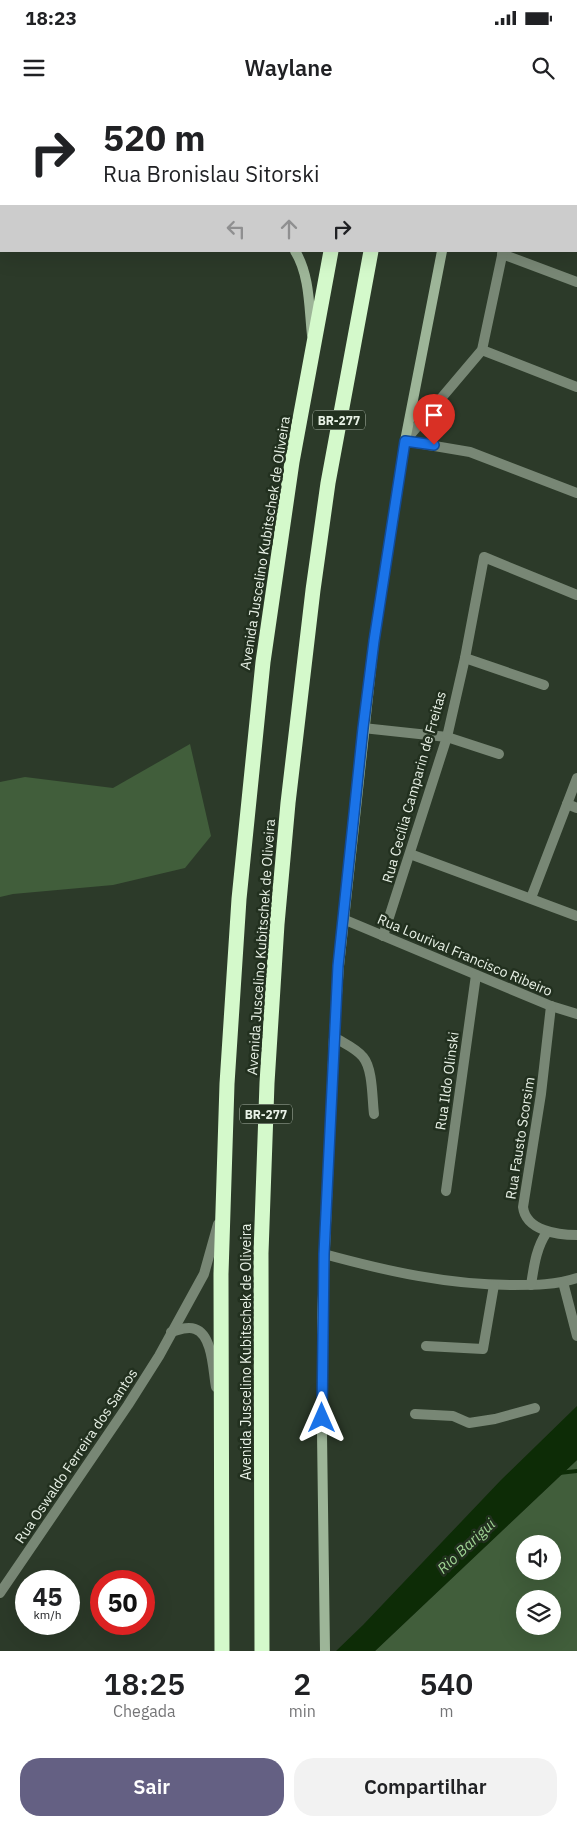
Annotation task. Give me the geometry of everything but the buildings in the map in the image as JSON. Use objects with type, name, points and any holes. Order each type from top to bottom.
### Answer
[{"type":"highway","name":"Avenida Juscelino Kubitschek de Oliveira","points":[[222,1651],[221,1424],[223,1204],[232,1000],[239,899],[254,744],[274,583],[292,462],[331,252]]},
{"type":"highway","name":"Avenida Juscelino Kubitschek de Oliveira","points":[[262,1646],[261,1253],[267,1083],[277,924],[290,783],[313,590],[332,464],[371,252]]},
{"type":"main road","points":[[296,252],[302,264],[306,279],[313,344]]},
{"type":"main road","points":[[325,1651],[321,1385],[324,1254],[334,1037],[343,919],[363,728],[389,535],[405,441],[442,252]]},
{"type":"street","points":[[405,441],[482,350],[502,252],[577,282]]},
{"type":"street","points":[[482,350],[577,387]]},
{"type":"street","points":[[405,441],[470,452],[577,494]]},
{"type":"street","name":"Rua Cecília Camparin de Freitas","points":[[383,936],[446,736],[465,658],[484,557],[577,595]]},
{"type":"street","points":[[465,658],[544,684]]},
{"type":"street","points":[[363,728],[446,736],[499,754]]},
{"type":"street","points":[[531,898],[572,806],[577,778]]},
{"type":"street","points":[[410,854],[577,916]]},
{"type":"street","name":"Rua Lourival Francisco Ribeiro","points":[[343,919],[551,1006],[577,1014]]},
{"type":"street","name":"Rua Ildo Olinski","points":[[446,1190],[476,975]]},
{"type":"street","name":"Rua Fausto Scorsim","points":[[551,1006],[541,1094],[523,1207],[526,1217],[547,1232],[577,1235]]},
{"type":"street","points":[[334,1037],[356,1050],[366,1062],[374,1114]]},
{"type":"street","name":"Rua Oswaldo Ferreira dos Santos","points":[[0,1593],[128,1405],[172,1332],[204,1274],[223,1204]]},
{"type":"street","points":[[531,1285],[539,1244],[547,1232]]},
{"type":"street","points":[[324,1254],[392,1271],[494,1285],[531,1285],[563,1282],[577,1278]]},
{"type":"street","points":[[563,1282],[577,1336]]},
{"type":"street","points":[[426,1346],[483,1350],[494,1285]]},
{"type":"street","points":[[172,1332],[186,1328],[195,1329],[203,1334],[207,1341],[221,1424]]},
{"type":"street","points":[[415,1414],[453,1416],[469,1423],[495,1419],[535,1408]]},
{"type":"shaded area","points":[[190,744],[211,836],[185,868],[113,885],[13,894],[0,897],[0,782],[25,777],[113,788]]},
{"type":"shaded area","points":[[577,1460],[577,1651],[375,1651]]},
{"type":"water","name":"Rio Barigui","points":[[577,1406],[577,1460],[375,1651],[336,1651],[501,1480]]},
{"type":"waterway","points":[[559,1473],[577,1471]]},
{"type":"route","points":[[322,1418],[324,1254],[338,966],[363,728],[389,535],[405,441],[434,445]]}]
